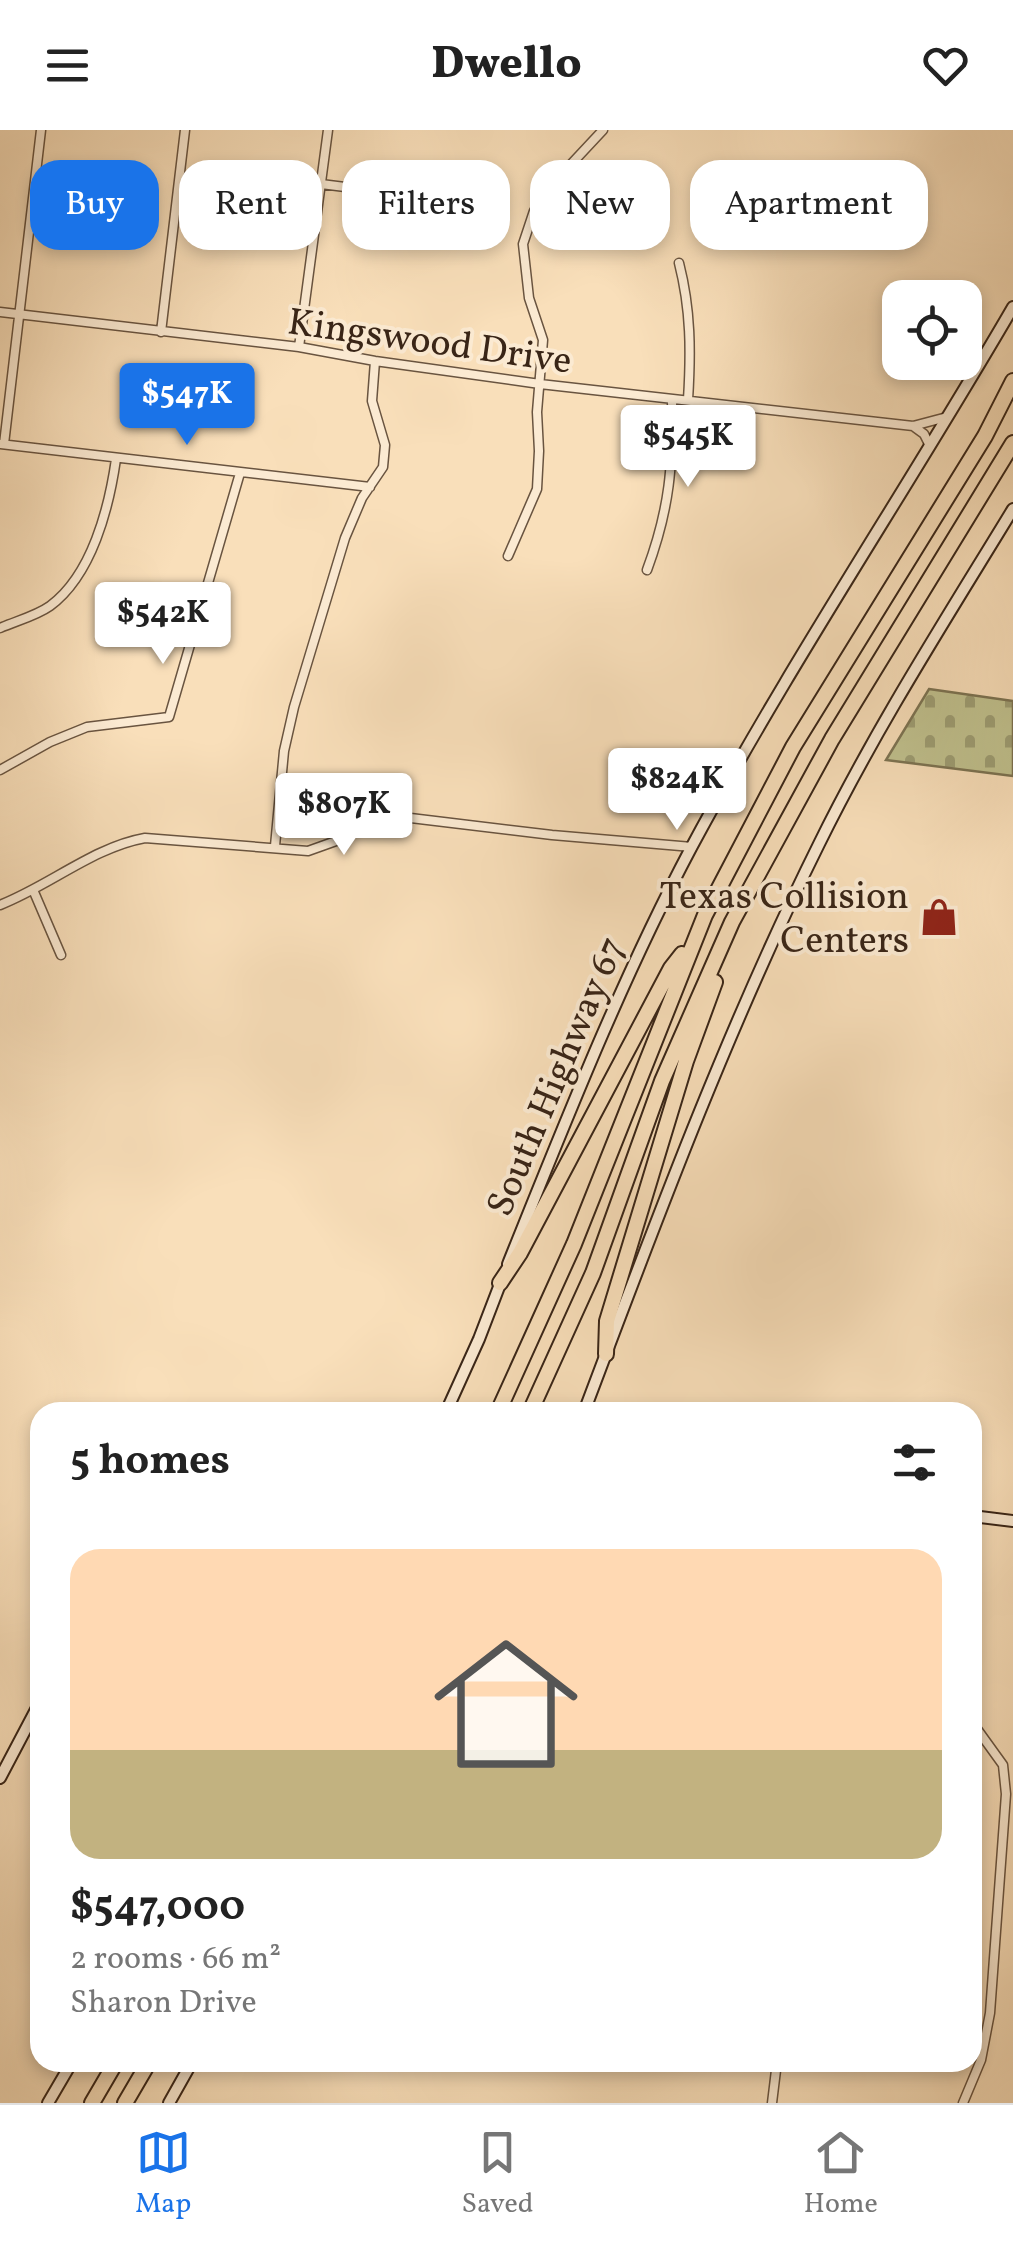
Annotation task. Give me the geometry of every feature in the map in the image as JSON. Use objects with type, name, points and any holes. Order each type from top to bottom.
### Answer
[{"type":"highway","points":[[503,1402],[574,1244],[692,942],[793,748],[985,436],[1013,381]]},
{"type":"highway","points":[[534,1402],[593,1272],[662,1081],[732,922],[832,740],[1013,442]]},
{"type":"highway","points":[[606,1354],[607,1321],[732,922]]},
{"type":"highway","points":[[500,1284],[671,968],[692,942]]},
{"type":"highway","points":[[92,2103],[110,2072]]},
{"type":"highway","points":[[125,2103],[143,2072]]},
{"type":"main road","name":"South Highway 67","points":[[453,1402],[616,999],[692,847],[1013,307]]},
{"type":"main road","points":[[588,1402],[703,1110],[819,844],[884,723],[1013,509]]},
{"type":"main road","points":[[982,1517],[1013,1521]]},
{"type":"main road","points":[[0,1778],[30,1721]]},
{"type":"main road","points":[[48,2103],[66,2072]]},
{"type":"main road","points":[[169,2103],[186,2072]]},
{"type":"street","points":[[41,130],[2,444],[370,488]]},
{"type":"street","points":[[160,332],[185,130]]},
{"type":"street","points":[[322,176],[328,130]]},
{"type":"street","points":[[508,556],[537,489],[542,340],[528,298],[523,244],[534,211],[546,192],[604,130]]},
{"type":"street","points":[[299,347],[312,250]]},
{"type":"street","points":[[679,263],[692,338],[688,400]]},
{"type":"street","name":"Kingswood Drive","points":[[0,312],[299,347],[375,361],[672,400],[913,426],[950,416]]},
{"type":"street","points":[[275,846],[284,751],[294,708],[345,538],[382,467],[385,445],[372,401],[375,361]]},
{"type":"street","points":[[646,570],[668,502],[672,400]]},
{"type":"street","points":[[913,426],[924,434],[930,446]]},
{"type":"street","points":[[0,628],[54,603],[84,565],[116,459]]},
{"type":"street","points":[[0,770],[50,742],[86,728],[169,717],[240,473]]},
{"type":"street","points":[[0,905],[34,892],[124,842],[146,838],[318,850],[360,822],[394,816],[552,836],[692,847]]},
{"type":"street","points":[[34,892],[61,956]]},
{"type":"street","points":[[982,1736],[1003,1765],[1006,1794],[990,2013],[982,2051]]},
{"type":"street","points":[[772,2103],[776,2072]]},
{"type":"street","points":[[963,2103],[975,2072]]},
{"type":"green space","points":[[929,689],[1013,701],[1013,776],[886,760]]},
{"type":"place","name":"Texas Collision Centers","points":[[939,917]]}]
